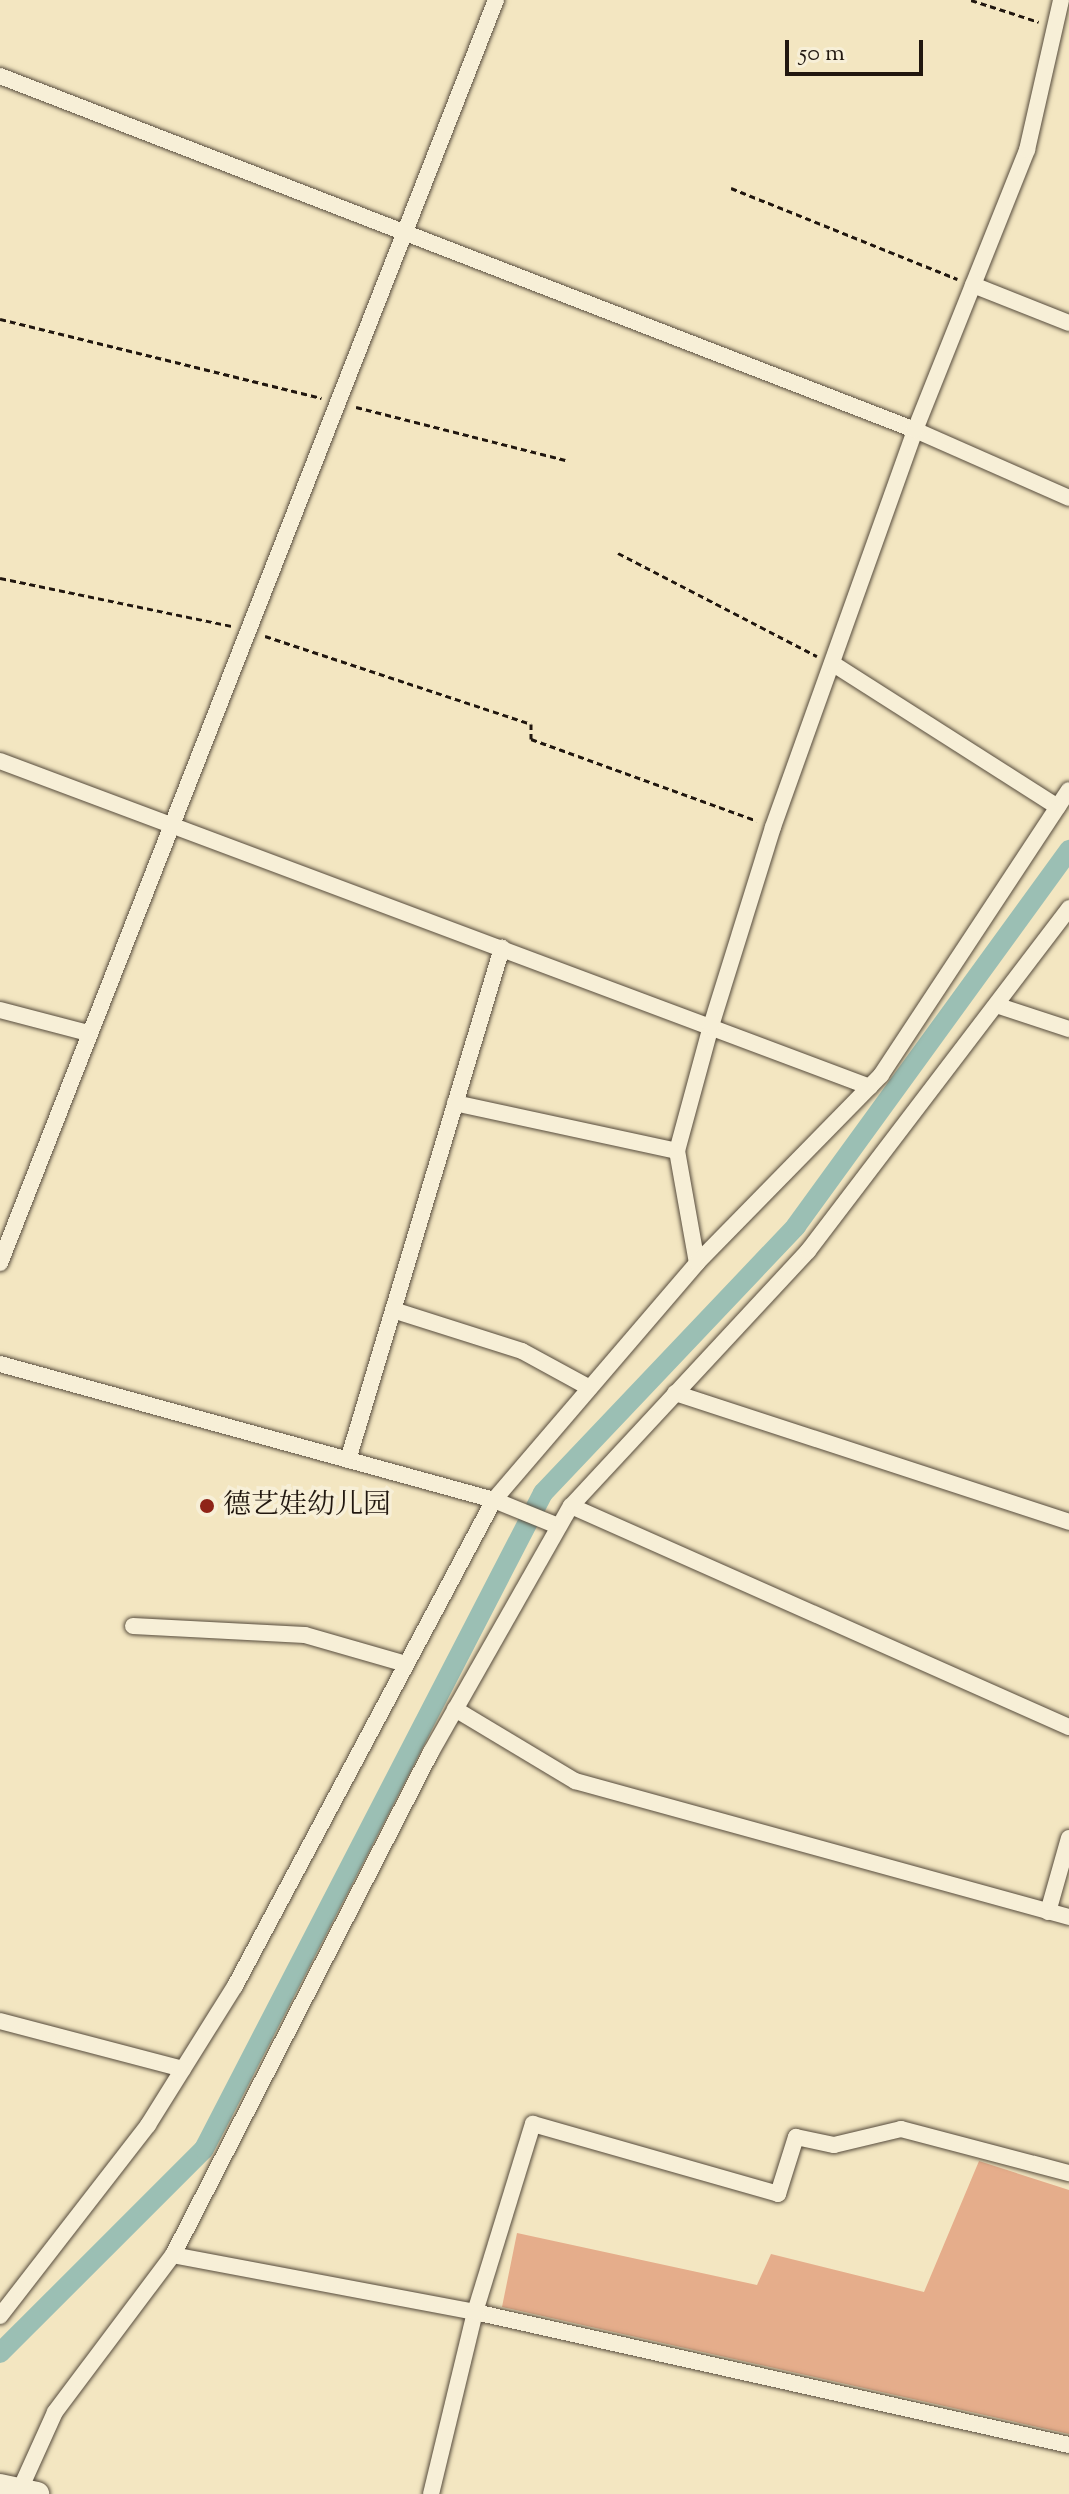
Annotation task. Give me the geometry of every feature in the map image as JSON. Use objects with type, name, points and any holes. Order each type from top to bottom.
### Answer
[{"type":"street","points":[[0,1263],[169,824],[340,403],[496,0]]},
{"type":"street","points":[[697,1263],[677,1151],[711,1026],[773,827],[835,665],[915,430],[1027,150],[1061,0]]},
{"type":"street","points":[[0,76],[915,430],[1069,498]]},
{"type":"street","points":[[973,285],[1069,323]]},
{"type":"street","points":[[835,665],[1058,807]]},
{"type":"street","points":[[0,761],[870,1087]]},
{"type":"street","points":[[0,2316],[6,2299],[183,2069],[494,1500],[697,1263],[870,1087],[1069,790]]},
{"type":"street","points":[[18,2491],[55,2412],[173,2255],[455,1709],[571,1506],[808,1251],[999,1006],[1069,908]]},
{"type":"street","points":[[348,1460],[502,948]]},
{"type":"street","points":[[999,1006],[1069,1029]]},
{"type":"street","points":[[0,1010],[88,1033]]},
{"type":"street","points":[[455,1103],[677,1151]]},
{"type":"street","points":[[393,1310],[522,1351],[590,1388]]},
{"type":"street","points":[[0,1364],[494,1500],[558,1526]]},
{"type":"street","points":[[675,1393],[1069,1522]]},
{"type":"street","points":[[571,1506],[1069,1727]]},
{"type":"street","points":[[133,1626],[305,1635],[406,1664]]},
{"type":"street","points":[[455,1709],[575,1781],[1069,1917]]},
{"type":"street","points":[[1048,1912],[1069,1838]]},
{"type":"street","points":[[0,2021],[183,2069]]},
{"type":"street","points":[[431,2494],[475,2312],[533,2124],[778,2194],[796,2137],[834,2145],[901,2129],[1069,2173]]},
{"type":"street","points":[[173,2255],[475,2312],[1069,2445]]},
{"type":"path","points":[[971,0],[1055,27]]},
{"type":"path","points":[[731,188],[973,285]]},
{"type":"path","points":[[0,319],[565,460]]},
{"type":"path","points":[[618,553],[835,665]]},
{"type":"path","points":[[0,578],[248,630],[531,724],[531,739],[773,827]]},
{"type":"building","points":[[979,2161],[1069,2190],[1069,2434],[502,2307],[517,2233],[757,2285],[771,2254],[924,2292]]},
{"type":"waterway","points":[[0,2353],[204,2149],[543,1493],[796,1226],[1069,850]]},
{"type":"place","name":"德艺娃幼儿园","points":[[207,1506]]}]
